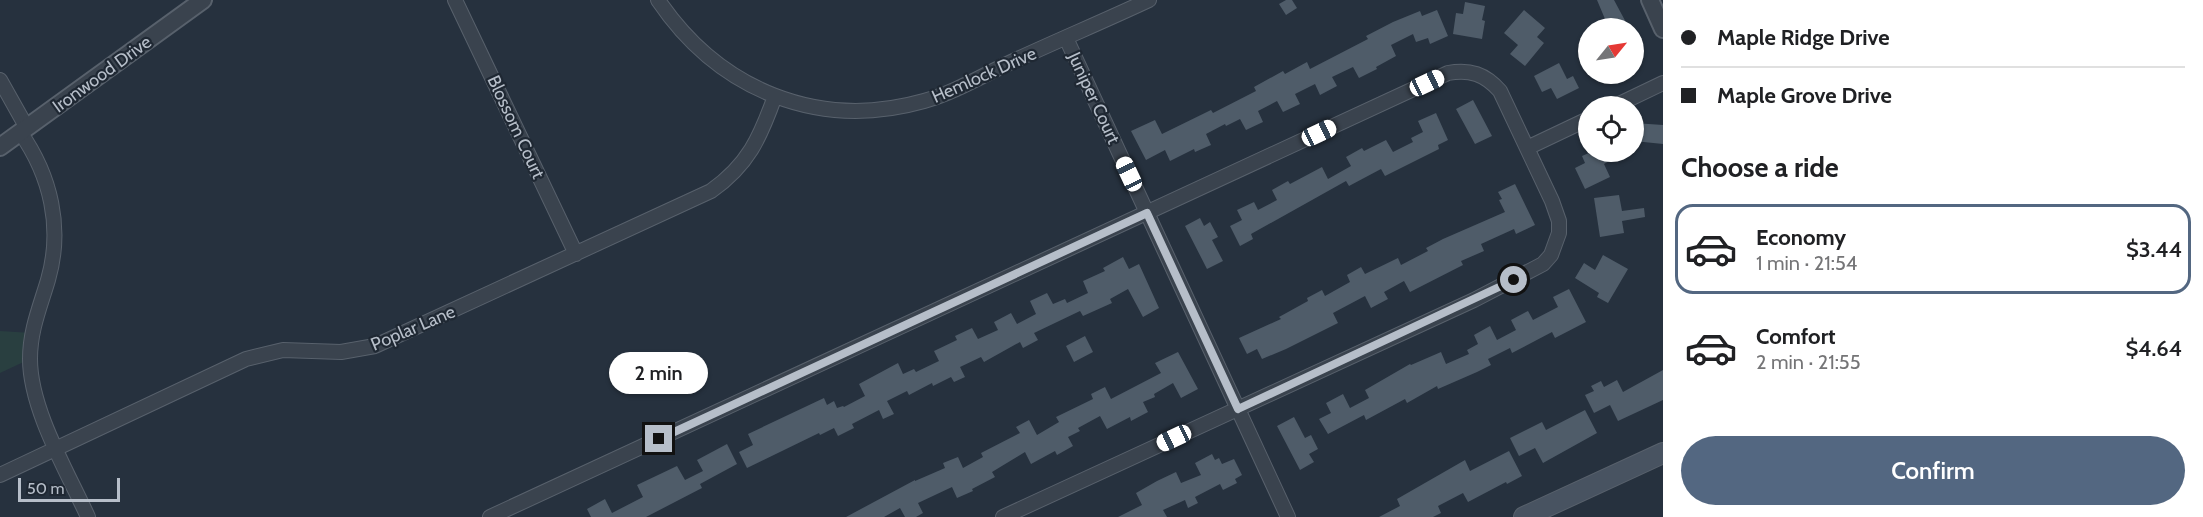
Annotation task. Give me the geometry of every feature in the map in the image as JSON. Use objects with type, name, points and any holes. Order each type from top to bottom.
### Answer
[{"type":"main road","points":[[1524,517],[1663,453]]},
{"type":"street","name":"Blossom Court","points":[[455,0],[576,255]]},
{"type":"street","name":"Hemlock Drive","points":[[658,0],[688,39],[732,75],[775,96],[819,108],[849,111],[904,106],[942,95],[1149,0]]},
{"type":"street","points":[[1650,0],[1663,29]]},
{"type":"street","name":"Ironwood Drive","points":[[0,147],[197,2]]},
{"type":"street","name":"Juniper Court","points":[[1066,38],[1288,517]]},
{"type":"street","points":[[490,517],[1448,73],[1460,71],[1482,75],[1500,91],[1552,201],[1559,221],[1556,245],[1543,264],[1464,305],[1003,517]]},
{"type":"street","points":[[0,80],[42,168],[54,213],[55,236],[52,260],[34,323],[30,359],[36,403],[88,517]]},
{"type":"street","points":[[1636,96],[1663,83]]},
{"type":"street","name":"Poplar Lane","points":[[0,475],[246,359],[283,350],[341,352],[375,346],[711,191],[742,164],[755,146],[775,96]]},
{"type":"street","points":[[1527,148],[1578,124]]},
{"type":"green space","points":[[0,331],[32,333],[30,359],[0,373]]},
{"type":"building","points":[[1292,0],[1297,8],[1286,15],[1279,4]]},
{"type":"building","points":[[1597,0],[1614,0],[1624,18],[1605,18]]},
{"type":"building","points":[[1465,2],[1485,6],[1482,39],[1453,34],[1456,13],[1463,14]]},
{"type":"building","points":[[1437,10],[1448,36],[1430,44],[1428,38],[1416,42],[1413,34],[1391,45],[1396,56],[1376,67],[1377,69],[1359,78],[1353,67],[1332,77],[1337,86],[1320,95],[1315,84],[1295,94],[1300,104],[1283,112],[1277,101],[1258,111],[1263,122],[1246,130],[1240,119],[1226,126],[1225,124],[1206,134],[1211,145],[1195,152],[1194,149],[1170,161],[1165,150],[1146,160],[1131,131],[1155,120],[1162,134],[1211,110],[1213,113],[1256,91],[1254,87],[1283,71],[1285,74],[1307,62],[1310,69],[1368,39],[1366,36],[1393,22],[1420,11],[1422,16]]},
{"type":"building","points":[[1524,10],[1545,28],[1537,37],[1544,43],[1525,66],[1510,54],[1518,45],[1504,33]]},
{"type":"building","points":[[1559,63],[1567,79],[1573,76],[1579,88],[1557,99],[1551,88],[1542,92],[1534,76]]},
{"type":"building","points":[[1473,100],[1492,136],[1475,144],[1456,109]]},
{"type":"building","points":[[1436,113],[1448,140],[1438,145],[1439,149],[1385,176],[1381,169],[1349,186],[1346,181],[1251,234],[1253,239],[1240,246],[1230,226],[1242,220],[1237,210],[1254,202],[1258,210],[1277,200],[1272,190],[1288,181],[1290,184],[1322,167],[1328,179],[1351,166],[1346,157],[1362,148],[1364,151],[1386,140],[1393,152],[1413,142],[1411,138],[1423,132],[1418,121]]},
{"type":"building","points":[[1644,124],[1663,125],[1663,144],[1644,142]]},
{"type":"building","points":[[1608,162],[1604,164],[1610,177],[1585,189],[1575,168],[1585,163]]},
{"type":"building","points":[[1515,184],[1535,225],[1516,234],[1514,229],[1481,244],[1484,251],[1461,261],[1463,265],[1410,292],[1404,281],[1384,292],[1388,299],[1371,308],[1365,296],[1333,313],[1338,323],[1286,349],[1262,359],[1257,349],[1247,354],[1239,338],[1281,319],[1279,317],[1308,301],[1307,298],[1322,290],[1325,296],[1350,282],[1347,275],[1361,267],[1365,274],[1398,258],[1401,265],[1428,251],[1426,248],[1443,239],[1505,212],[1498,192]]},
{"type":"building","points":[[1619,195],[1622,211],[1644,208],[1645,217],[1622,221],[1624,233],[1600,237],[1594,198]]},
{"type":"building","points":[[1200,218],[1204,226],[1210,222],[1218,237],[1212,240],[1223,261],[1207,269],[1185,226]]},
{"type":"building","points":[[1603,255],[1628,269],[1608,303],[1597,297],[1599,293],[1575,278],[1584,263],[1595,270]]},
{"type":"building","points":[[1123,257],[1129,269],[1139,264],[1159,308],[1143,317],[1128,289],[1110,299],[1112,303],[1083,316],[1080,311],[1034,333],[1038,340],[1023,348],[1020,342],[984,362],[981,357],[960,367],[965,377],[954,382],[951,377],[933,386],[932,383],[909,395],[907,391],[887,401],[894,414],[883,419],[879,410],[852,424],[854,428],[838,436],[834,428],[820,435],[819,433],[747,468],[739,452],[753,445],[748,434],[824,398],[827,405],[834,401],[837,408],[844,407],[865,396],[859,384],[898,363],[903,374],[914,369],[916,372],[939,361],[934,351],[957,340],[955,336],[972,328],[978,339],[998,330],[994,322],[1011,313],[1017,324],[1036,314],[1030,301],[1047,293],[1053,304],[1065,299],[1067,303],[1088,293],[1083,281],[1105,271],[1103,268]]},
{"type":"building","points":[[1569,289],[1586,322],[1555,338],[1552,332],[1512,353],[1510,348],[1488,359],[1491,365],[1477,372],[1438,389],[1437,386],[1407,403],[1405,399],[1366,420],[1364,415],[1328,434],[1319,419],[1331,413],[1326,403],[1343,394],[1350,408],[1369,398],[1365,390],[1410,364],[1441,352],[1446,364],[1469,354],[1467,350],[1478,344],[1474,335],[1490,326],[1497,340],[1516,330],[1511,320],[1528,311],[1533,320],[1558,307],[1553,297]]},
{"type":"building","points":[[1085,336],[1093,352],[1074,362],[1066,346]]},
{"type":"building","points":[[1178,352],[1198,389],[1181,398],[1173,383],[1154,394],[1155,397],[1143,402],[1148,412],[1131,421],[1130,417],[1107,429],[1100,416],[1078,428],[1080,431],[1068,437],[1073,446],[1057,455],[1055,451],[1031,464],[1025,452],[992,472],[995,477],[972,489],[973,491],[957,498],[952,487],[918,503],[923,513],[916,517],[905,517],[900,508],[884,517],[846,517],[915,480],[945,468],[943,463],[958,457],[963,468],[983,457],[981,453],[1020,433],[1016,427],[1029,420],[1037,435],[1059,422],[1056,417],[1093,399],[1091,394],[1105,387],[1111,399],[1161,373],[1155,363]]},
{"type":"building","points":[[1663,370],[1663,400],[1618,421],[1610,405],[1594,413],[1585,395],[1594,391],[1591,386],[1601,381],[1604,387],[1617,380],[1623,392]]},
{"type":"building","points":[[1585,410],[1597,433],[1543,463],[1535,448],[1519,456],[1510,438],[1542,422],[1546,430]]},
{"type":"building","points":[[1294,417],[1305,438],[1311,435],[1318,449],[1309,454],[1314,462],[1300,470],[1277,426]]},
{"type":"building","points":[[727,444],[737,464],[700,484],[702,488],[646,517],[591,517],[587,509],[605,499],[612,513],[643,497],[637,485],[677,466],[685,480],[703,471],[697,460]]},
{"type":"building","points":[[1509,451],[1522,476],[1507,484],[1506,482],[1468,502],[1463,493],[1438,506],[1441,513],[1433,517],[1379,517],[1400,506],[1397,499],[1465,460],[1470,471]]},
{"type":"building","points":[[1212,454],[1215,460],[1219,458],[1222,464],[1234,459],[1242,475],[1235,479],[1237,483],[1223,490],[1220,484],[1195,497],[1198,503],[1188,508],[1185,500],[1163,510],[1167,517],[1118,517],[1142,505],[1136,493],[1157,481],[1176,472],[1181,483],[1201,475],[1195,463]]},
{"type":"route","points":[[659,439],[1147,213],[1238,409],[1514,280]]}]
